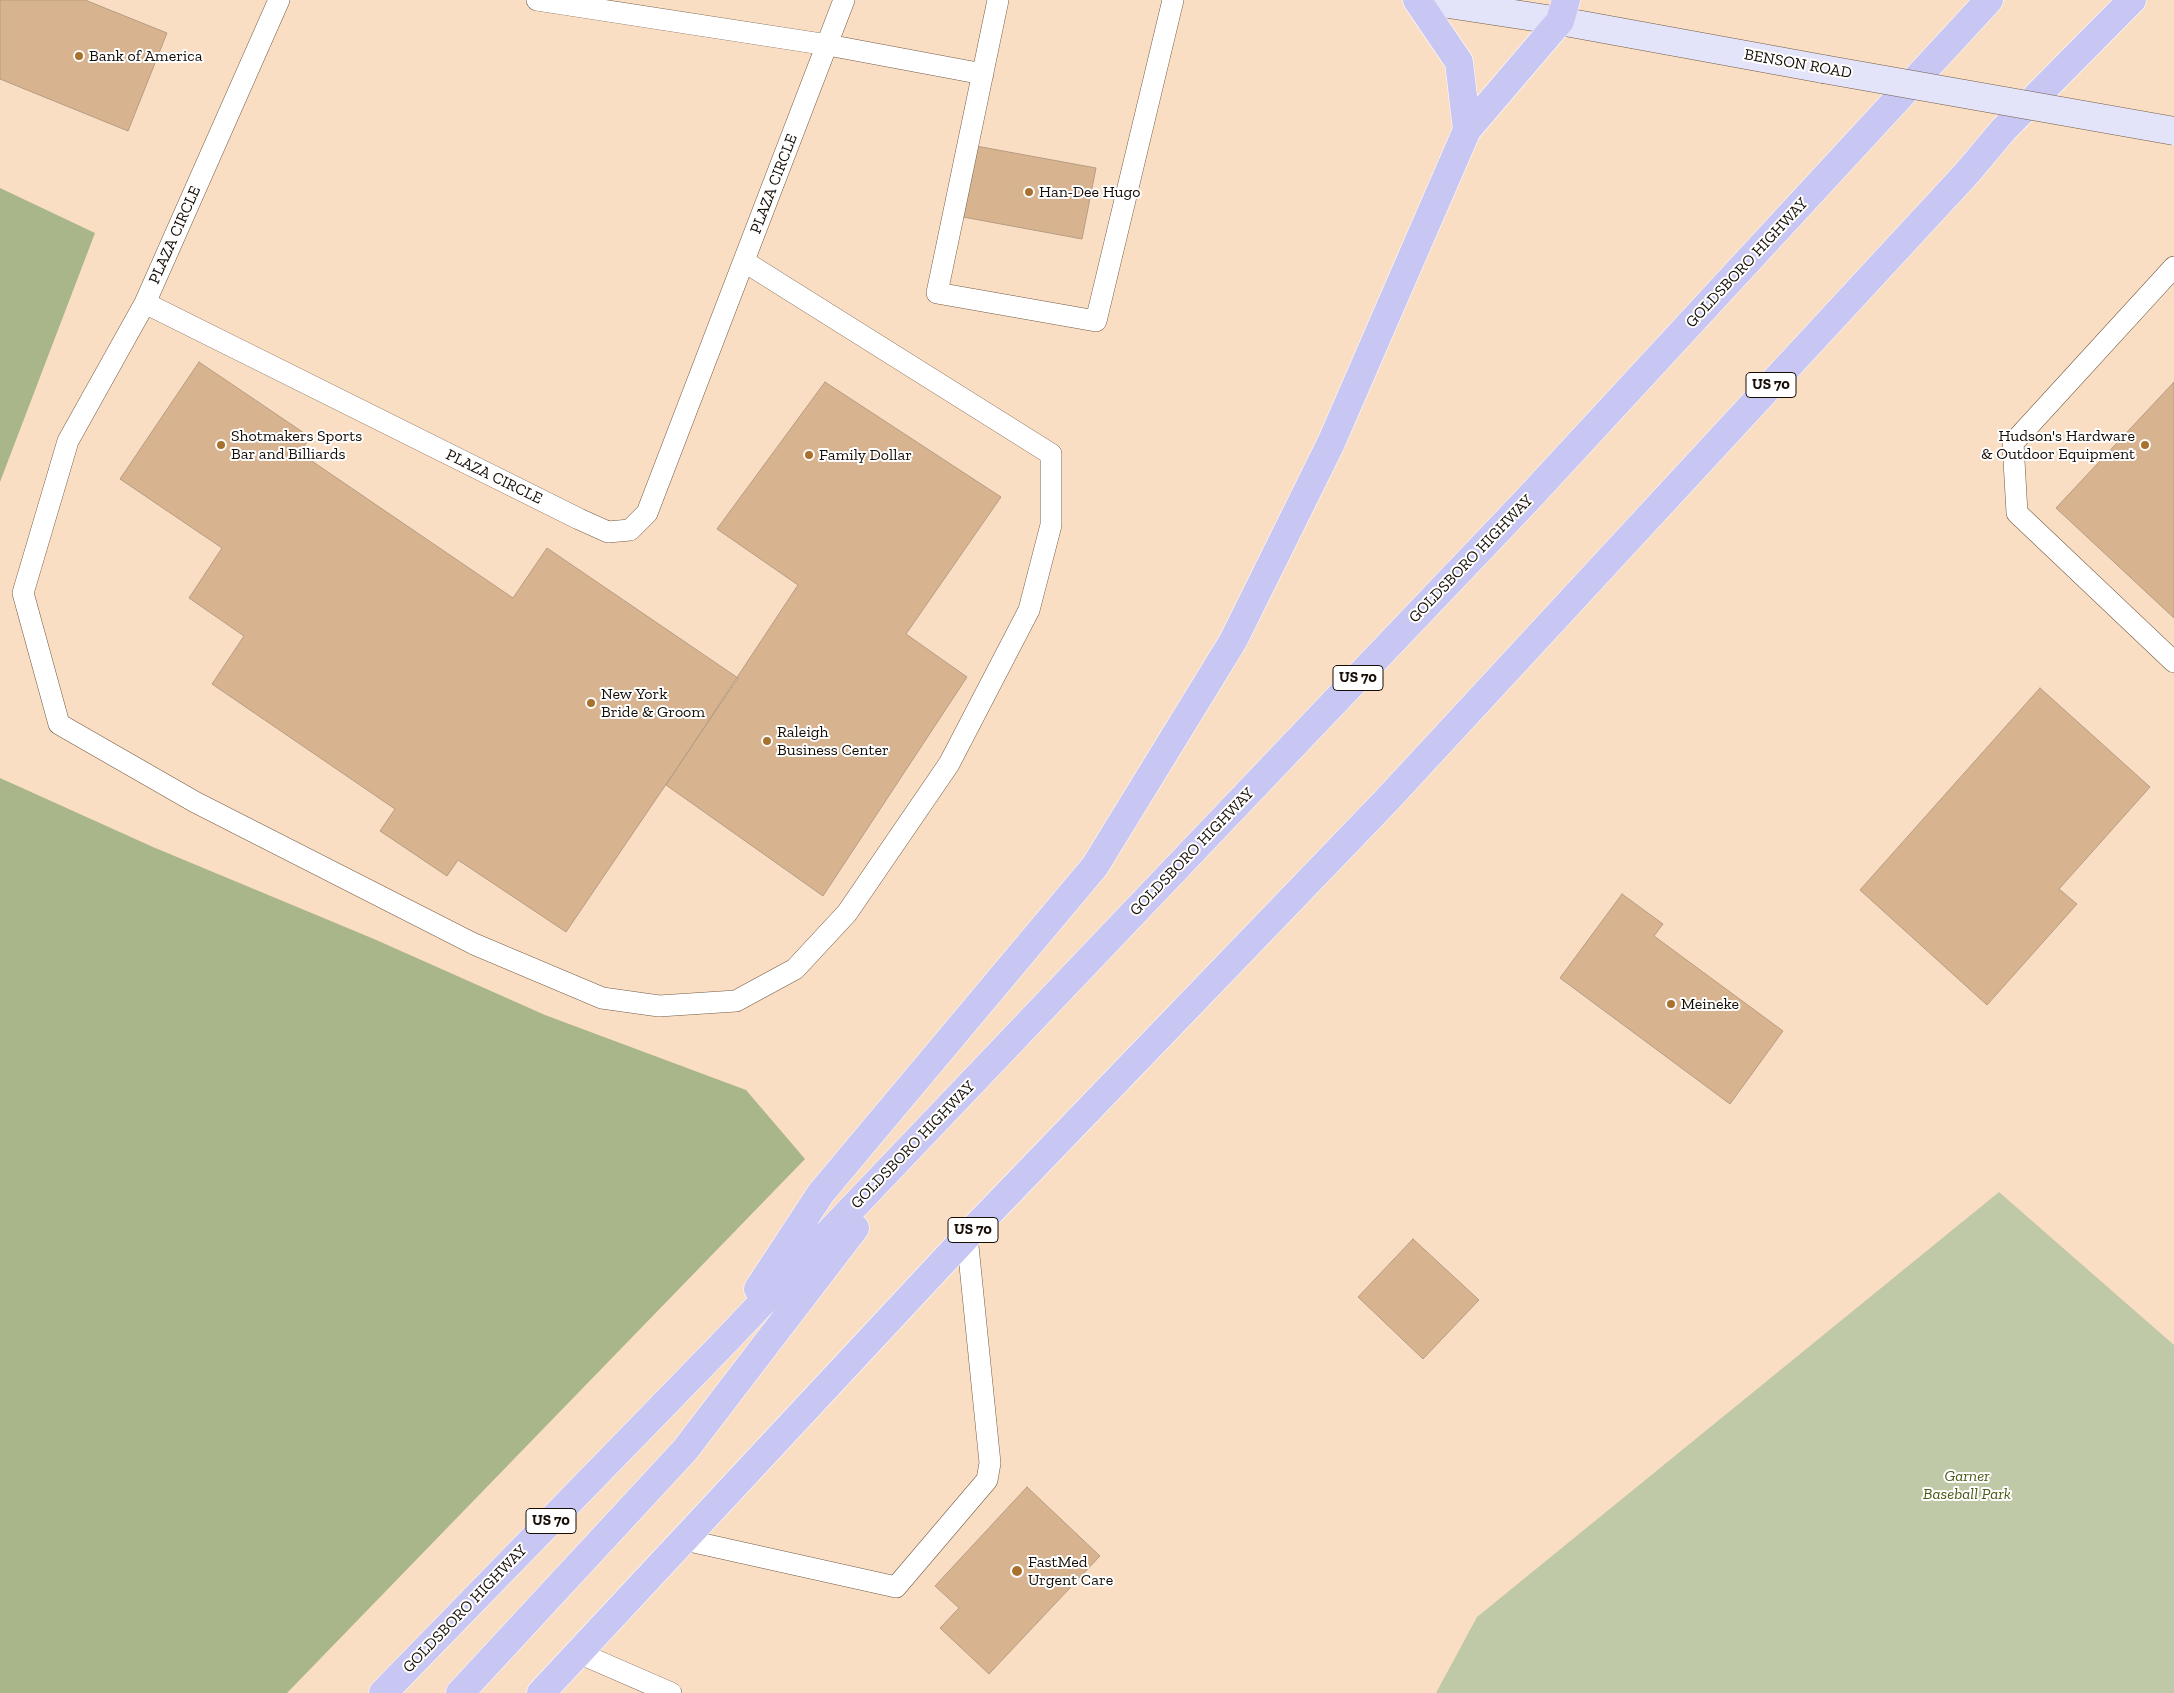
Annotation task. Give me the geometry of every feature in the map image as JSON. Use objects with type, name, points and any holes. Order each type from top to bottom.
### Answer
[{"type":"main road","points":[[1417,0],[1459,62],[1467,130]]},
{"type":"main road","name":"BENSON ROAD","points":[[1422,0],[1563,11],[1823,69],[2174,131]]},
{"type":"main road","name":"GOLDSBORO HIGHWAY","points":[[383,1693],[719,1348],[1527,500],[1989,0]]},
{"type":"main road","name":"US 70","points":[[541,1693],[968,1236],[1385,802],[1967,173],[2004,129],[2132,0]]},
{"type":"main road","points":[[719,1348],[821,1194],[1095,866],[1233,641],[1331,443],[1467,130],[1563,11]]},
{"type":"main road","points":[[460,1693],[685,1450],[936,1121]]},
{"type":"lane","name":"PLAZA CIRCLE","points":[[279,0],[145,302],[608,532],[630,530],[647,513],[745,262],[844,0]]},
{"type":"lane","points":[[537,0],[828,45],[983,74]]},
{"type":"lane","points":[[998,0],[937,293],[1096,321],[1173,0]]},
{"type":"lane","points":[[145,302],[68,441],[23,593],[59,724],[195,802],[474,944],[602,998],[659,1006],[736,1001],[795,969],[847,913],[949,764],[1029,610],[1051,525],[1051,454],[745,262]]},
{"type":"lane","points":[[2174,267],[2013,443],[2017,513],[2174,662]]},
{"type":"lane","points":[[685,1540],[896,1587],[987,1480],[990,1463],[968,1236]]},
{"type":"lane","points":[[578,1653],[671,1693]]},
{"type":"green space","points":[[0,188],[95,233],[0,482]]},
{"type":"green space","points":[[0,778],[153,847],[374,939],[545,1015],[746,1090],[805,1159],[287,1693],[0,1693]]},
{"type":"green space","name":"Garner Baseball Park","points":[[1999,1192],[2174,1345],[2174,1693],[1436,1693],[1477,1617]]},
{"type":"building","name":"Bank of America","points":[[0,0],[85,0],[167,33],[128,131],[0,79]]},
{"type":"building","name":"Han-Dee Hugo","points":[[976,146],[1096,168],[1082,239],[963,217]]},
{"type":"building","points":[[199,362],[310,437],[300,453],[513,598],[547,548],[738,678],[566,932],[458,860],[447,876],[380,831],[395,809],[212,684],[244,636],[189,598],[222,548],[120,479]]},
{"type":"building","points":[[825,382],[1001,497],[906,634],[967,677],[823,896],[666,785],[798,585],[717,529]]},
{"type":"building","name":"Hudson's Hardware & Outdoor Equipment","points":[[2174,382],[2174,618],[2056,508]]},
{"type":"building","points":[[2040,688],[2150,787],[2059,889],[2077,904],[1987,1005],[1860,890]]},
{"type":"building","name":"Meineke","points":[[1622,894],[1663,924],[1654,936],[1783,1031],[1730,1104],[1560,978]]},
{"type":"building","points":[[1413,1239],[1479,1300],[1423,1359],[1358,1297]]},
{"type":"building","name":"FastMed Urgent Care","points":[[1027,1487],[1100,1556],[989,1674],[940,1628],[959,1608],[935,1586]]},
{"type":"place","name":"Bank of America","points":[[79,56]]},
{"type":"place","name":"Han-Dee Hugo","points":[[1029,192]]},
{"type":"place","name":"Shotmakers Sports Bar and Billiards","points":[[221,445]]},
{"type":"place","name":"Hudson's Hardware & Outdoor Equipment","points":[[2145,445]]},
{"type":"place","name":"Family Dollar","points":[[809,455]]},
{"type":"place","name":"New York Bride & Groom","points":[[591,703]]},
{"type":"place","name":"Raleigh Business Center","points":[[767,741]]},
{"type":"place","name":"Meineke","points":[[1671,1004]]},
{"type":"place","name":"FastMed Urgent Care","points":[[1017,1571]]}]
